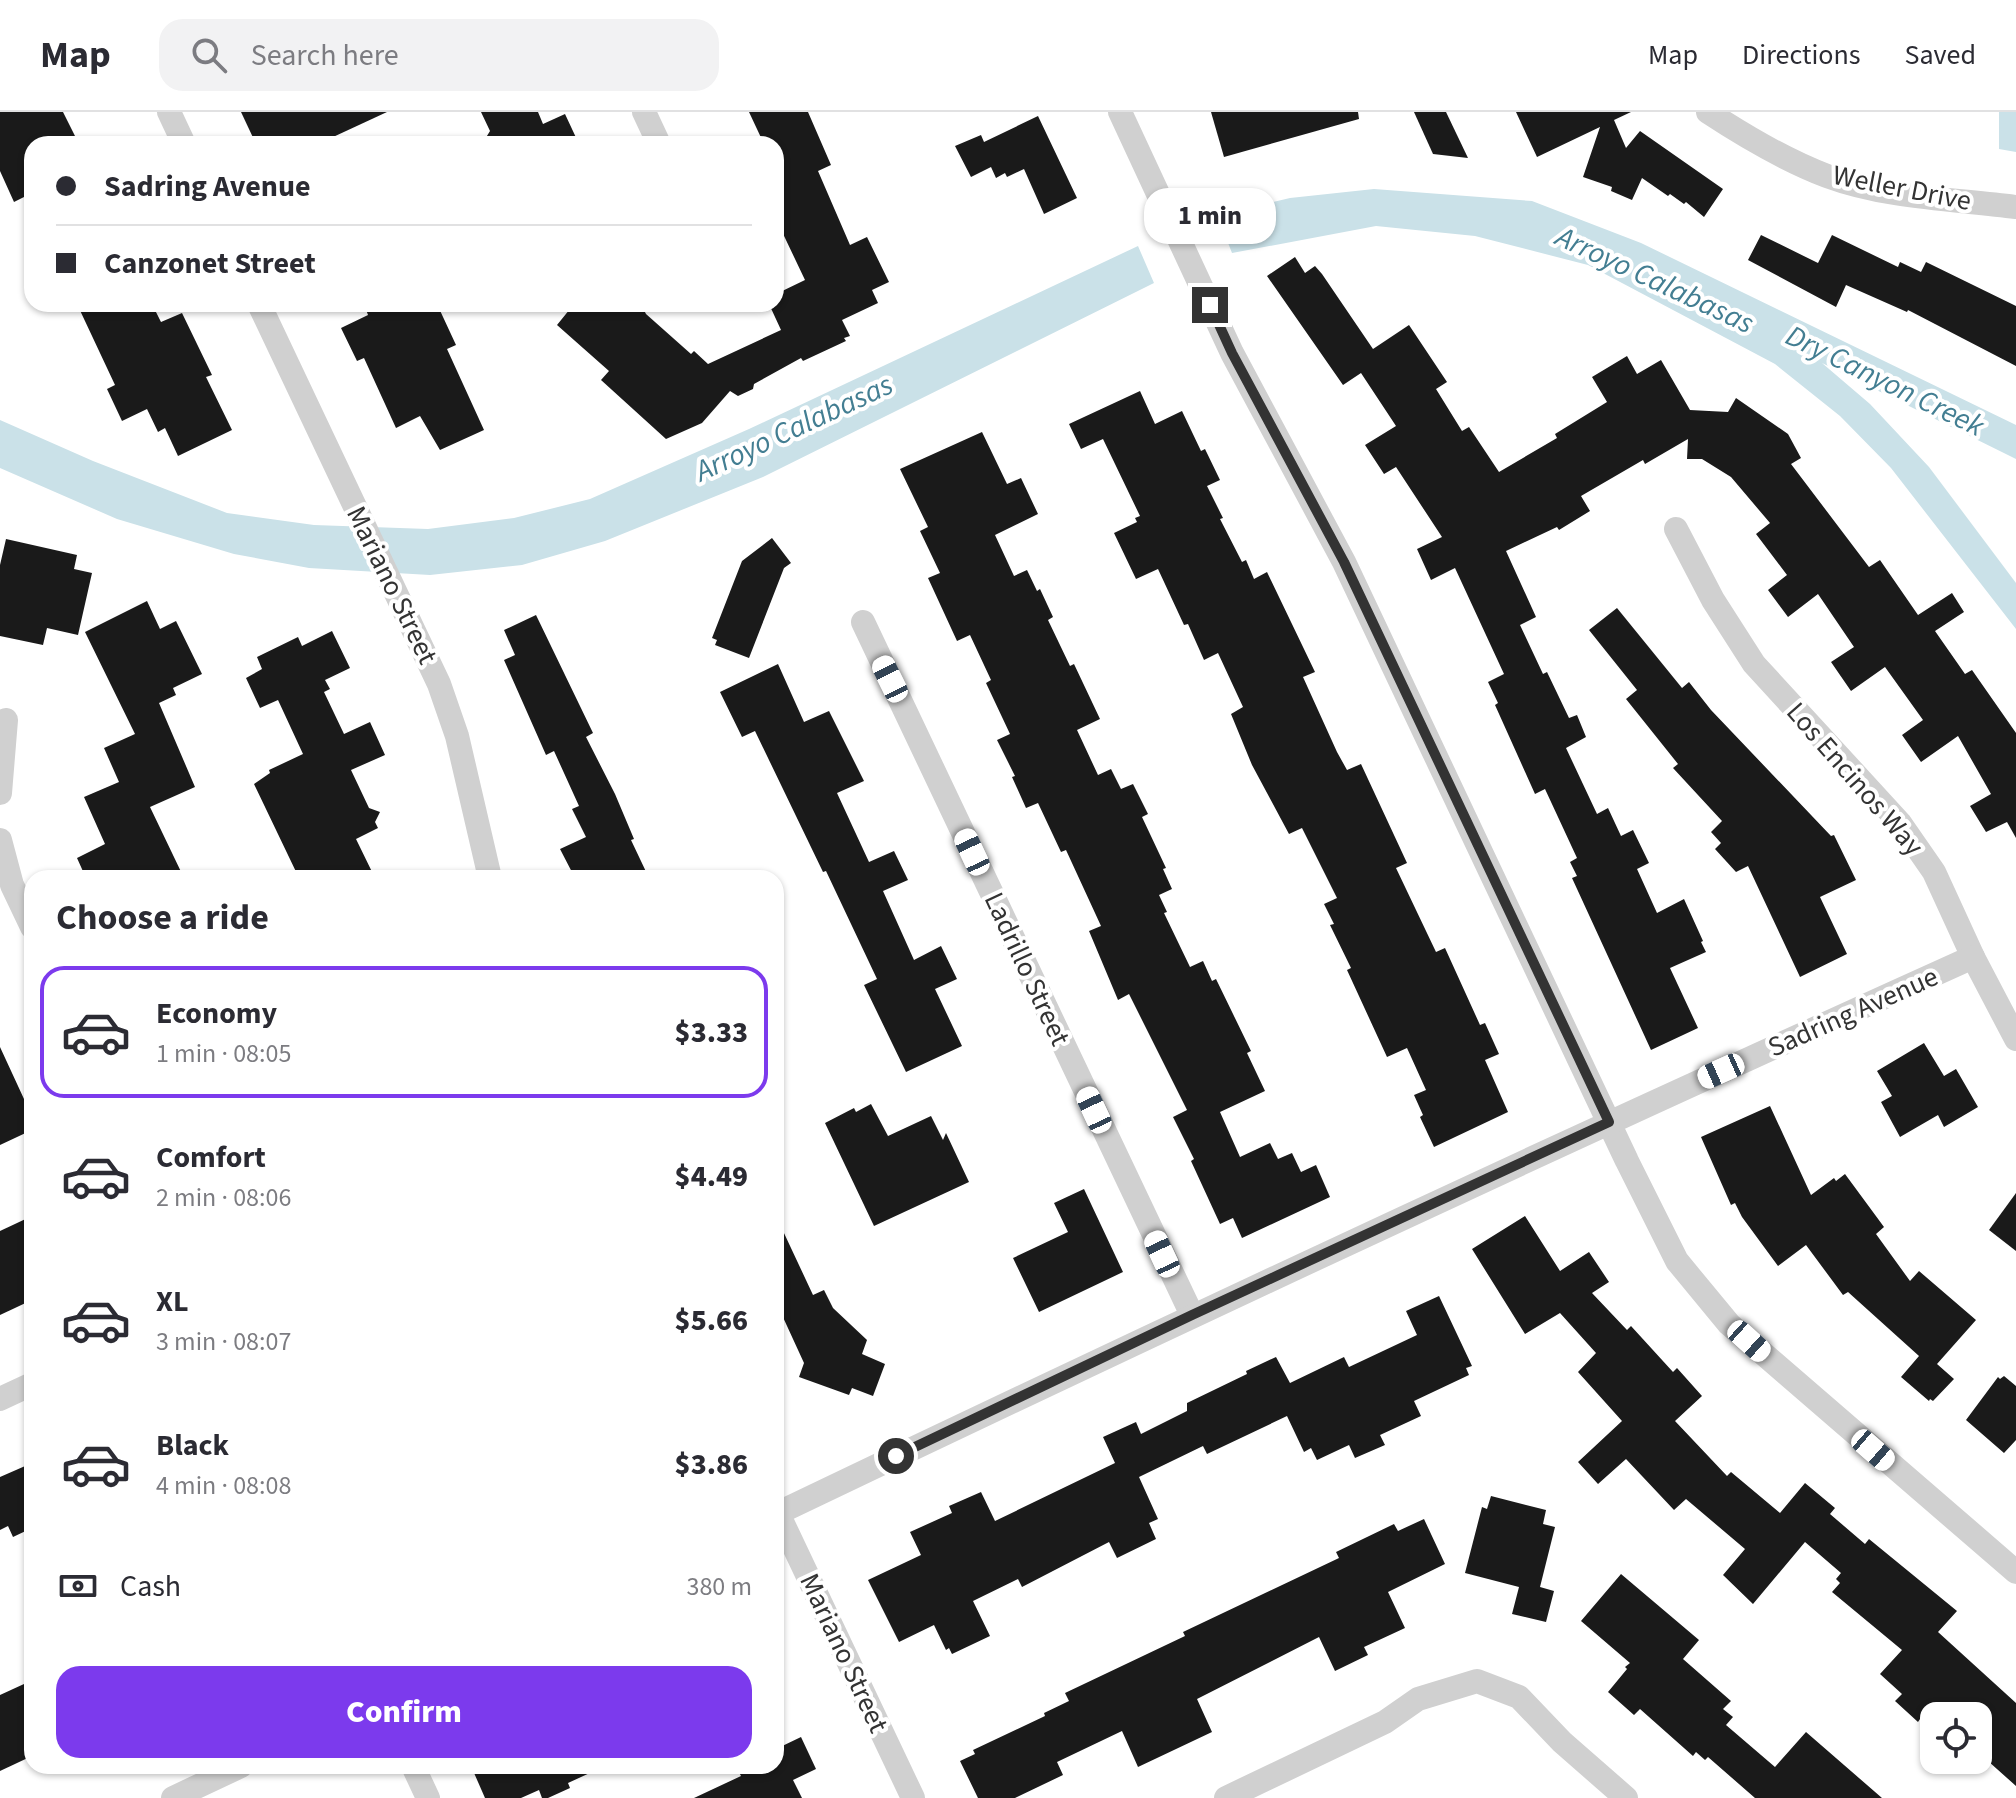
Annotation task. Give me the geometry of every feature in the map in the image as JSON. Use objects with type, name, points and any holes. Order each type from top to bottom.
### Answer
[{"type":"street","points":[[169,112],[180,136]]},
{"type":"street","points":[[644,112],[655,136]]},
{"type":"street","points":[[1120,112],[1232,353],[1344,562],[1677,1261],[1729,1324],[2016,1572]]},
{"type":"street","name":"Weller Drive","points":[[1708,112],[1760,146],[1829,177],[1894,192],[2016,207]]},
{"type":"street","name":"Mariano Street","points":[[263,312],[439,684],[457,736],[488,870]]},
{"type":"street","name":"Los Encinos Way","points":[[1676,529],[1713,600],[1754,664],[1900,823],[1934,872],[1973,957],[2016,1039]]},
{"type":"street","name":"Ladrillo Street","points":[[863,622],[1192,1315]]},
{"type":"street","points":[[0,793],[6,720]]},
{"type":"street","points":[[0,840],[12,885],[24,910]]},
{"type":"street","name":"Sadring Avenue","points":[[784,1509],[1192,1315],[1973,957]]},
{"type":"street","points":[[0,1399],[24,1388]]},
{"type":"street","name":"Mariano Street","points":[[784,1527],[913,1798]]},
{"type":"street","points":[[1226,1798],[1385,1722],[1418,1699],[1477,1681],[1519,1697],[1562,1742],[1626,1798]]},
{"type":"street","points":[[173,1798],[224,1774]]},
{"type":"street","points":[[417,1774],[428,1798]]},
{"type":"water","points":[[1999,112],[2016,112],[2016,152],[1999,149]]},
{"type":"water","points":[[1374,189],[1532,201],[1641,243],[2016,425],[2016,459],[1822,363],[1870,404],[1929,467],[2016,583],[2016,629],[1891,468],[1840,416],[1775,364],[1588,265],[1475,236],[1376,226],[1232,253],[1217,215],[1290,198]]},
{"type":"water","name":"Arroyo Calabasas","points":[[1138,246],[1154,283],[763,477],[605,541],[522,565],[430,575],[309,568],[234,554],[117,519],[0,468],[0,420],[93,461],[227,513],[314,525],[428,529],[514,518],[590,499],[749,429]]},
{"type":"building","points":[[0,112],[63,112],[75,136],[24,136],[24,197],[14,202],[0,171]]},
{"type":"building","points":[[241,112],[387,112],[335,136],[252,136]]},
{"type":"building","points":[[481,112],[538,112],[543,124],[565,114],[575,136],[487,136],[490,131]]},
{"type":"building","points":[[749,112],[808,112],[831,165],[818,171],[850,245],[867,237],[889,282],[872,290],[878,303],[842,320],[850,336],[844,338],[846,341],[803,361],[801,358],[738,396],[730,391],[702,423],[666,439],[601,380],[609,371],[557,325],[568,312],[645,312],[691,354],[694,351],[708,364],[781,330],[773,312],[784,312],[784,290],[805,280],[784,236],[784,136],[760,136]]},
{"type":"building","points":[[1211,112],[1358,112],[1359,119],[1224,157]]},
{"type":"building","points":[[1414,112],[1446,112],[1468,158],[1433,154]]},
{"type":"building","points":[[1516,112],[1631,112],[1614,120],[1626,148],[1640,131],[1723,189],[1704,217],[1686,202],[1684,204],[1670,194],[1668,196],[1642,178],[1632,200],[1611,191],[1612,187],[1583,177],[1600,127],[1537,157]]},
{"type":"building","points":[[1038,116],[1077,198],[1044,214],[1024,169],[1007,177],[1005,173],[996,178],[991,167],[971,177],[955,146],[981,135],[984,142]]},
{"type":"building","points":[[1761,235],[1818,263],[1832,235],[1898,267],[1900,262],[1921,272],[1926,262],[2016,306],[2016,366],[1908,310],[1846,285],[1836,307],[1748,260]]},
{"type":"building","points":[[1295,257],[1305,273],[1315,266],[1322,274],[1373,349],[1409,325],[1447,382],[1436,389],[1462,431],[1469,427],[1499,472],[1557,438],[1555,434],[1607,402],[1592,377],[1627,356],[1637,374],[1661,360],[1690,410],[1728,412],[1736,398],[1788,434],[1801,458],[1791,464],[1869,567],[1880,560],[1918,615],[1952,593],[1964,612],[1935,631],[1965,674],[1972,670],[2016,733],[2016,838],[2007,822],[1986,832],[1970,806],[1991,794],[1958,736],[1921,762],[1902,735],[1923,720],[1885,667],[1851,691],[1831,662],[1854,647],[1818,594],[1788,617],[1768,590],[1787,575],[1756,534],[1770,523],[1731,477],[1702,459],[1687,459],[1688,439],[1645,464],[1643,460],[1581,496],[1590,511],[1559,530],[1557,527],[1506,551],[1536,617],[1520,625],[1543,674],[1547,672],[1569,718],[1577,715],[1586,737],[1566,748],[1597,814],[1608,808],[1621,836],[1633,830],[1649,863],[1637,869],[1657,913],[1684,899],[1703,941],[1706,952],[1670,968],[1698,1028],[1651,1050],[1572,878],[1577,876],[1570,862],[1577,858],[1545,789],[1535,794],[1495,705],[1498,703],[1488,682],[1504,674],[1455,568],[1431,580],[1417,549],[1442,537],[1396,467],[1384,474],[1365,445],[1396,426],[1361,373],[1343,385],[1267,276]]},
{"type":"building","points":[[81,312],[156,312],[161,322],[182,313],[212,375],[206,377],[232,430],[178,456],[165,428],[158,432],[147,409],[122,421],[107,389],[115,385]]},
{"type":"building","points":[[367,312],[441,312],[456,345],[447,349],[484,430],[440,450],[420,416],[396,428],[364,358],[357,361],[341,328],[368,315]]},
{"type":"building","points":[[1140,391],[1155,424],[1182,411],[1201,451],[1205,449],[1220,480],[1207,486],[1223,518],[1220,519],[1242,562],[1246,560],[1254,579],[1267,572],[1315,672],[1303,677],[1337,752],[1347,770],[1361,764],[1407,863],[1396,868],[1436,952],[1445,948],[1480,1025],[1485,1023],[1499,1054],[1485,1060],[1508,1112],[1434,1147],[1414,1095],[1426,1090],[1407,1048],[1387,1057],[1330,925],[1334,924],[1324,904],[1337,898],[1302,828],[1289,834],[1252,765],[1231,714],[1243,707],[1218,653],[1204,660],[1158,569],[1136,579],[1114,533],[1137,522],[1135,518],[1140,516],[1103,439],[1081,449],[1069,424]]},
{"type":"building","points":[[982,432],[1007,484],[1021,478],[1038,514],[995,535],[1014,576],[1027,570],[1037,591],[1040,589],[1053,617],[1048,620],[1070,666],[1074,664],[1100,719],[1077,730],[1098,775],[1111,769],[1121,789],[1133,784],[1148,814],[1142,817],[1166,868],[1163,869],[1172,889],[1159,895],[1167,912],[1164,913],[1190,967],[1203,961],[1212,981],[1216,979],[1251,1051],[1247,1053],[1265,1091],[1220,1112],[1240,1157],[1270,1143],[1278,1159],[1292,1153],[1301,1172],[1316,1165],[1330,1197],[1242,1238],[1233,1218],[1220,1224],[1173,1117],[1187,1110],[1129,994],[1118,1000],[1089,931],[1101,926],[1066,850],[1061,852],[1038,803],[1026,808],[1012,777],[1015,776],[997,740],[1010,734],[986,683],[991,680],[970,635],[957,641],[928,578],[940,573],[920,531],[928,527],[900,469]]},
{"type":"building","points":[[772,538],[791,563],[784,568],[749,658],[715,645],[717,640],[712,638],[742,561]]},
{"type":"building","points":[[6,539],[77,555],[74,569],[92,573],[78,635],[47,628],[43,645],[0,636],[0,565]]},
{"type":"building","points":[[147,601],[160,629],[176,621],[202,674],[173,688],[176,695],[159,703],[195,787],[150,807],[180,870],[82,870],[77,858],[105,844],[84,797],[119,782],[104,748],[135,734],[85,632]]},
{"type":"building","points":[[1617,608],[1682,688],[1689,682],[1711,710],[1831,836],[1834,835],[1856,880],[1820,897],[1847,954],[1800,977],[1748,866],[1736,872],[1715,849],[1721,843],[1711,832],[1722,821],[1673,768],[1678,764],[1626,699],[1637,690],[1589,630]]},
{"type":"building","points":[[536,615],[593,733],[586,737],[615,794],[645,870],[571,870],[560,849],[586,837],[572,809],[579,806],[554,751],[546,755],[504,660],[515,655],[504,630]]},
{"type":"building","points":[[332,631],[350,668],[325,680],[330,689],[324,692],[344,734],[370,722],[385,755],[351,770],[369,808],[380,812],[375,822],[378,828],[356,839],[371,870],[295,870],[254,784],[270,773],[269,770],[303,754],[278,700],[260,708],[246,678],[262,669],[257,657],[298,637],[302,646]]},
{"type":"building","points":[[778,664],[804,722],[829,711],[864,781],[837,793],[869,862],[894,851],[908,880],[883,891],[914,960],[941,946],[957,979],[935,989],[962,1046],[906,1072],[864,985],[877,979],[826,871],[823,872],[755,731],[742,737],[720,692]]},
{"type":"building","points":[[1924,1043],[1944,1076],[1956,1069],[1978,1107],[1944,1127],[1938,1115],[1900,1137],[1881,1102],[1892,1096],[1877,1071]]},
{"type":"building","points":[[0,1047],[24,1099],[24,1134],[0,1145]]},
{"type":"building","points":[[871,1104],[888,1136],[931,1116],[943,1140],[946,1133],[969,1182],[874,1226],[825,1123],[854,1108],[856,1112]]},
{"type":"building","points":[[1770,1106],[1811,1195],[1845,1174],[1884,1227],[1876,1234],[1910,1281],[1919,1271],[1976,1320],[1937,1364],[1954,1379],[1933,1401],[1901,1377],[1919,1356],[1848,1292],[1843,1295],[1806,1245],[1778,1266],[1735,1203],[1731,1205],[1701,1137]]},
{"type":"building","points":[[1084,1189],[1123,1272],[1039,1312],[1013,1258],[1068,1232],[1054,1203]]},
{"type":"building","points":[[2016,1193],[2016,1251],[1989,1230]]},
{"type":"building","points":[[1525,1216],[1560,1271],[1589,1252],[1609,1282],[1592,1293],[1627,1330],[1631,1326],[1673,1372],[1677,1368],[1702,1396],[1675,1421],[1727,1476],[1731,1472],[1780,1513],[1805,1483],[1835,1508],[1830,1514],[1865,1544],[1869,1539],[1957,1611],[1938,1632],[2016,1703],[2016,1786],[1992,1765],[1992,1702],[1920,1702],[1918,1722],[1895,1701],[1902,1694],[1880,1674],[1902,1650],[1832,1592],[1840,1583],[1836,1579],[1841,1573],[1805,1542],[1753,1604],[1723,1575],[1745,1549],[1686,1499],[1674,1510],[1626,1459],[1598,1484],[1578,1462],[1622,1421],[1578,1372],[1596,1353],[1560,1313],[1525,1334],[1472,1249]]},
{"type":"building","points":[[24,1220],[24,1304],[0,1315],[0,1231]]},
{"type":"building","points":[[784,1233],[813,1295],[824,1290],[833,1308],[867,1340],[862,1354],[885,1364],[873,1396],[852,1388],[849,1395],[799,1377],[804,1363],[784,1319]]},
{"type":"building","points":[[1439,1296],[1472,1366],[1466,1368],[1469,1375],[1414,1401],[1421,1416],[1380,1435],[1385,1445],[1355,1458],[1349,1445],[1317,1460],[1311,1448],[1304,1452],[1287,1416],[1207,1454],[1203,1446],[1139,1477],[1158,1519],[1149,1523],[1156,1539],[1117,1558],[1109,1542],[1022,1587],[1018,1579],[973,1601],[990,1636],[952,1654],[949,1648],[946,1650],[934,1625],[899,1642],[868,1580],[921,1555],[910,1532],[952,1513],[949,1506],[981,1492],[995,1521],[1115,1463],[1103,1437],[1136,1422],[1141,1434],[1187,1411],[1187,1403],[1276,1357],[1290,1383],[1344,1357],[1349,1367],[1417,1335],[1406,1311]]},
{"type":"building","points":[[2004,1376],[2016,1386],[2016,1440],[2004,1453],[1966,1420],[1998,1377]]},
{"type":"building","points":[[24,1466],[24,1532],[13,1537],[8,1526],[0,1530],[0,1477]]},
{"type":"building","points":[[1491,1496],[1546,1510],[1543,1524],[1555,1527],[1540,1587],[1554,1591],[1546,1622],[1512,1614],[1519,1587],[1465,1573],[1482,1507],[1487,1509]]},
{"type":"building","points":[[1424,1519],[1445,1564],[1388,1592],[1405,1628],[1364,1647],[1368,1655],[1335,1671],[1319,1637],[1197,1699],[1212,1732],[1138,1767],[1122,1731],[1057,1762],[1063,1775],[1015,1798],[978,1798],[960,1761],[975,1754],[973,1750],[1045,1716],[1044,1713],[1069,1701],[1065,1693],[1185,1636],[1183,1632],[1339,1558],[1336,1552],[1394,1524],[1398,1531]]},
{"type":"building","points":[[1621,1574],[1699,1640],[1683,1659],[1731,1701],[1723,1709],[1733,1717],[1726,1725],[1775,1767],[1806,1732],[1882,1798],[1755,1798],[1708,1757],[1705,1760],[1696,1752],[1693,1756],[1640,1709],[1634,1715],[1608,1692],[1630,1663],[1581,1621]]},
{"type":"building","points":[[24,1684],[24,1760],[0,1771],[0,1695]]},
{"type":"building","points":[[801,1737],[816,1769],[793,1780],[802,1798],[694,1798],[740,1774],[784,1774],[784,1745]]},
{"type":"building","points":[[474,1774],[588,1774],[568,1783],[570,1788],[548,1798],[542,1798],[539,1790],[521,1798],[485,1798]]},
{"type":"route","points":[[896,1456],[1609,1122],[1344,562],[1232,353],[1210,305]]},
{"type":"water label","name":"Dry Canyon Creek","points":[[1885,381]]}]
